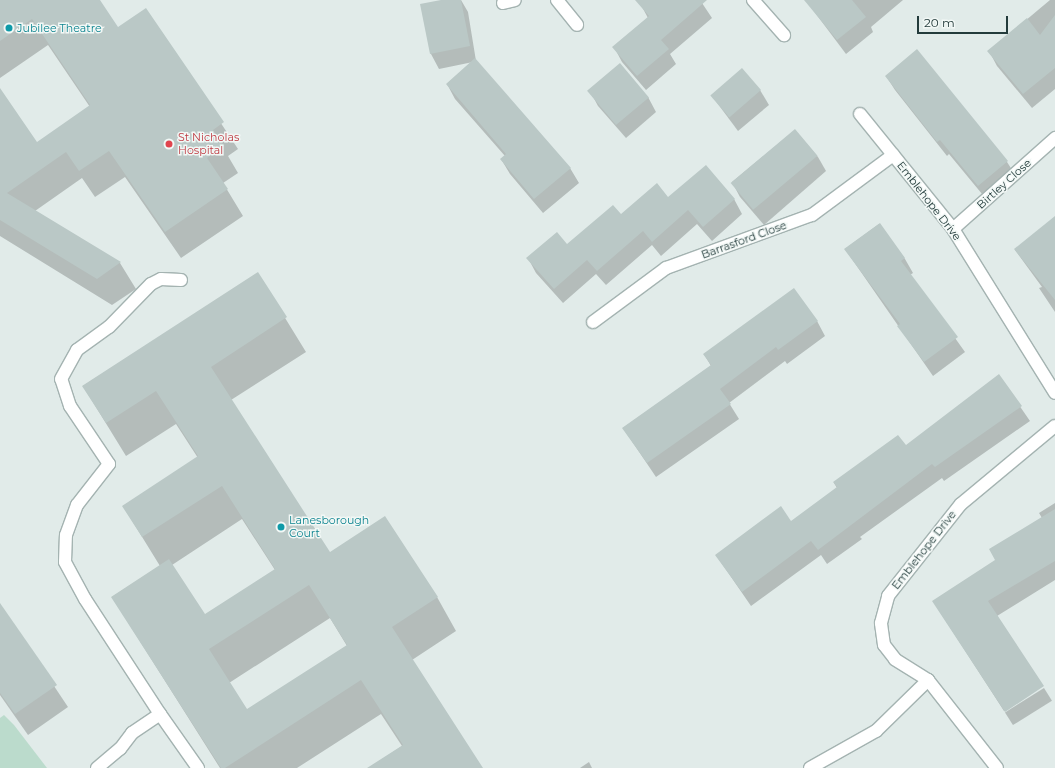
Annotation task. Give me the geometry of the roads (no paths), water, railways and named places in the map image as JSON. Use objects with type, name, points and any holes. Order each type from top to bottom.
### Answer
[{"type":"street","points":[[503,3],[515,0]]},
{"type":"street","points":[[557,0],[577,25]]},
{"type":"street","points":[[753,0],[784,35]]},
{"type":"street","name":"Emblehope Drive","points":[[860,114],[953,229],[1055,393]]},
{"type":"street","name":"Birtley Close","points":[[953,229],[1055,138]]},
{"type":"street","name":"Barrasford Close","points":[[593,322],[666,268],[812,215],[893,155]]},
{"type":"street","points":[[181,280],[161,279],[151,284],[109,326],[77,350],[60,379],[70,406],[109,464],[77,506],[66,535],[65,562],[85,599],[160,714],[198,768]]},
{"type":"street","name":"Emblehope Drive","points":[[997,768],[928,680],[895,659],[884,645],[881,623],[888,596],[961,504],[1055,426]]},
{"type":"street","points":[[810,768],[876,732],[928,680]]},
{"type":"street","points":[[97,768],[120,749],[132,733],[160,714]]},
{"type":"place","name":"Jubilee Theatre","points":[[9,28]]},
{"type":"place","name":"St Nicholas Hospital","points":[[169,144]]},
{"type":"place","name":"Lanesborough Court","points":[[281,527]]}]
